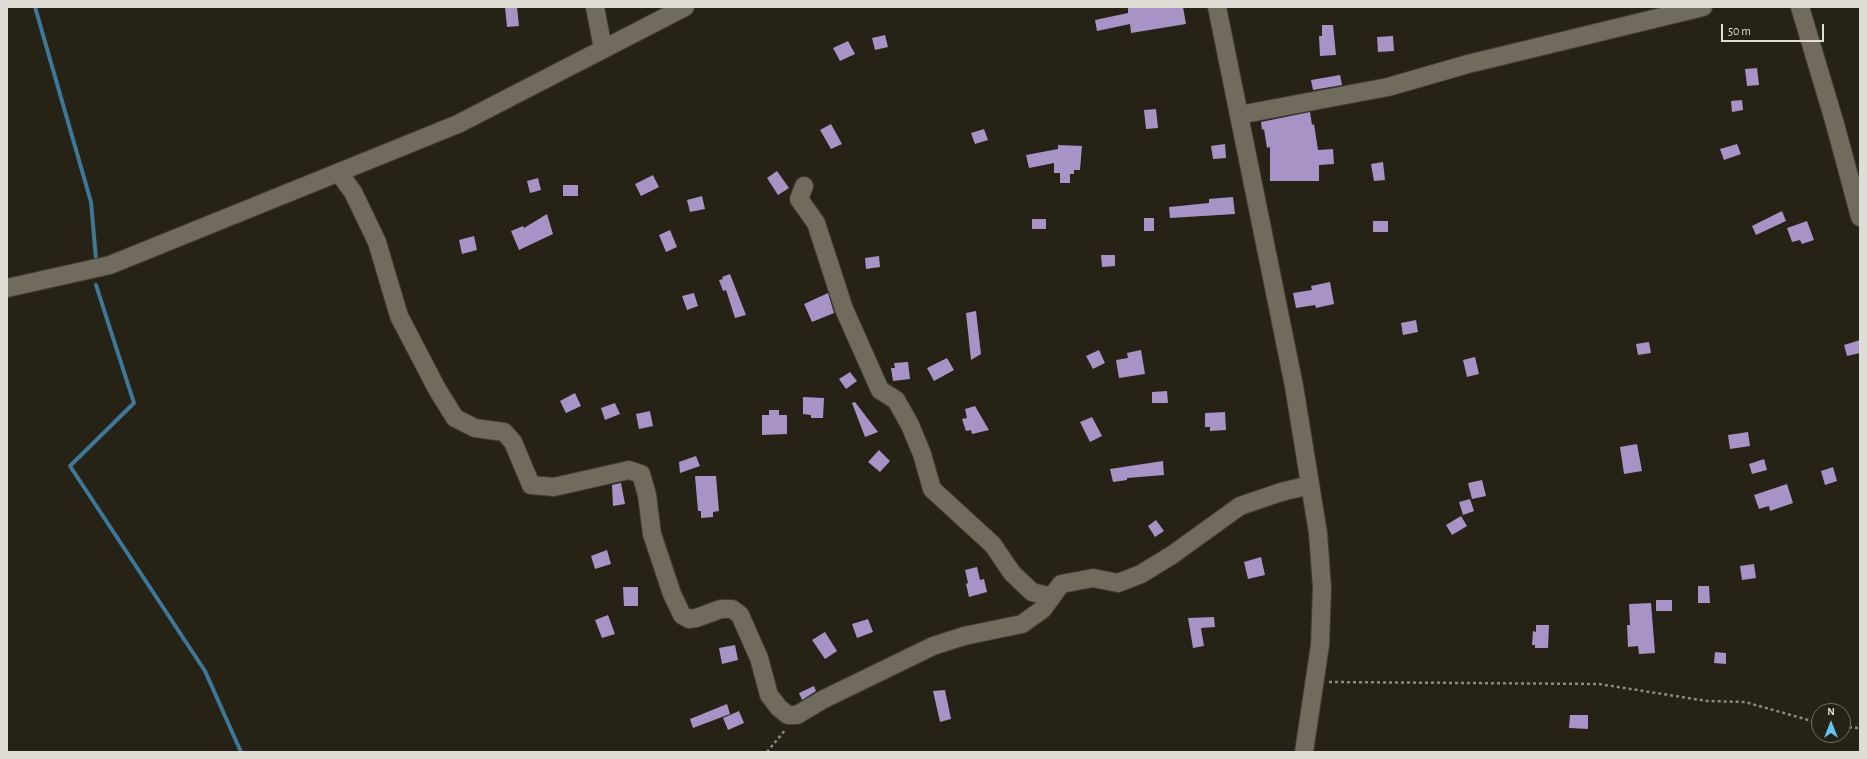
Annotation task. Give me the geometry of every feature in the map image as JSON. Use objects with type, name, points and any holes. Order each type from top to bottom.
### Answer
[{"type":"street","points":[[595,7],[603,49]]},
{"type":"street","points":[[7,288],[110,264],[458,124],[685,7]]},
{"type":"street","points":[[1217,7],[1294,386],[1318,533],[1322,588],[1320,644],[1304,752]]},
{"type":"street","points":[[1239,115],[1388,87],[1468,64],[1703,7]]},
{"type":"street","points":[[1800,7],[1833,116],[1860,217]]},
{"type":"street","points":[[338,173],[353,192],[377,242],[399,316],[437,389],[455,418],[474,428],[504,432],[513,442],[531,485],[554,487],[629,470],[641,474],[647,495],[652,534],[672,594],[682,615],[689,619],[696,618],[721,609],[732,609],[740,615],[759,658],[769,695],[779,708],[788,715],[797,715],[822,700],[933,646],[964,636],[1022,624],[1043,609],[1060,584],[1093,578],[1118,583],[1141,574],[1172,555],[1240,506],[1281,492],[1310,485]]},
{"type":"street","points":[[804,186],[799,199],[816,223],[844,309],[880,390],[896,400],[910,425],[922,454],[932,489],[993,545],[1012,573],[1032,592],[1052,597]]},
{"type":"path","points":[[1315,682],[1599,684],[1707,701],[1745,702],[1811,721]]},
{"type":"path","points":[[767,752],[797,715]]},
{"type":"building","points":[[505,7],[517,7],[519,26],[507,27]]},
{"type":"building","points":[[1128,7],[1183,7],[1186,24],[1131,33],[1130,24],[1097,31],[1095,20],[1128,13]]},
{"type":"building","points":[[1322,25],[1333,25],[1336,55],[1320,56],[1319,36],[1322,36]]},
{"type":"building","points":[[885,35],[888,47],[875,50],[872,38]]},
{"type":"building","points":[[1393,36],[1394,51],[1378,52],[1377,37]]},
{"type":"building","points":[[848,41],[855,54],[840,61],[833,48]]},
{"type":"building","points":[[1757,68],[1759,85],[1747,86],[1745,69]]},
{"type":"building","points":[[1340,75],[1342,85],[1313,90],[1311,80]]},
{"type":"building","points":[[1742,100],[1743,110],[1732,112],[1731,101]]},
{"type":"building","points":[[1156,109],[1158,128],[1146,129],[1144,110]]},
{"type":"building","points":[[1310,112],[1312,125],[1314,124],[1318,150],[1333,149],[1334,164],[1319,165],[1319,181],[1270,181],[1270,147],[1267,148],[1264,129],[1262,130],[1261,122]]},
{"type":"building","points":[[831,124],[842,144],[831,149],[820,130]]},
{"type":"building","points":[[984,129],[988,140],[975,144],[971,133]]},
{"type":"building","points":[[1225,144],[1226,158],[1213,159],[1211,146]]},
{"type":"building","points":[[1737,144],[1741,154],[1724,160],[1720,149]]},
{"type":"building","points":[[1058,145],[1082,146],[1080,170],[1074,170],[1074,174],[1070,174],[1070,183],[1060,183],[1060,173],[1054,173],[1054,163],[1029,168],[1026,155],[1058,149]]},
{"type":"building","points":[[1383,162],[1385,180],[1374,181],[1371,164]]},
{"type":"building","points":[[777,171],[789,188],[778,195],[767,178]]},
{"type":"building","points":[[653,175],[659,187],[641,196],[635,184]]},
{"type":"building","points":[[538,178],[541,190],[530,193],[527,181]]},
{"type":"building","points":[[563,185],[578,185],[578,196],[563,196]]},
{"type":"building","points":[[702,196],[705,209],[690,212],[687,200]]},
{"type":"building","points":[[1233,197],[1235,214],[1170,218],[1169,207],[1209,203],[1209,199]]},
{"type":"building","points":[[1782,211],[1786,221],[1756,235],[1752,226]]},
{"type":"building","points":[[547,214],[553,234],[519,250],[511,231],[523,226],[524,228]]},
{"type":"building","points":[[1144,218],[1154,218],[1154,231],[1144,231]]},
{"type":"building","points":[[1032,219],[1046,219],[1046,229],[1032,229]]},
{"type":"building","points":[[1373,221],[1388,221],[1388,232],[1373,232]]},
{"type":"building","points":[[1807,221],[1814,240],[1802,244],[1800,240],[1792,242],[1787,228]]},
{"type":"building","points":[[670,230],[677,247],[666,252],[659,235]]},
{"type":"building","points":[[474,236],[477,250],[462,254],[459,240]]},
{"type":"building","points":[[1101,255],[1115,255],[1115,266],[1102,267]]},
{"type":"building","points":[[879,256],[880,267],[866,269],[865,258]]},
{"type":"building","points":[[730,274],[746,315],[735,318],[726,290],[723,291],[719,280]]},
{"type":"building","points":[[1330,282],[1334,304],[1316,308],[1315,305],[1296,308],[1293,293],[1312,290],[1311,286]]},
{"type":"building","points":[[694,293],[698,306],[687,310],[682,296]]},
{"type":"building","points":[[828,293],[834,313],[812,322],[804,304]]},
{"type":"building","points":[[976,311],[981,354],[971,360],[966,313]]},
{"type":"building","points":[[1416,320],[1418,332],[1403,335],[1401,323]]},
{"type":"building","points":[[1860,340],[1860,353],[1847,356],[1844,345]]},
{"type":"building","points":[[1649,342],[1651,353],[1638,355],[1636,344]]},
{"type":"building","points":[[1099,350],[1105,363],[1093,369],[1086,356]]},
{"type":"building","points":[[1141,350],[1145,374],[1119,378],[1116,360],[1128,358],[1127,353]]},
{"type":"building","points":[[1475,357],[1479,374],[1467,377],[1463,360]]},
{"type":"building","points":[[947,358],[954,370],[934,381],[927,368]]},
{"type":"building","points":[[908,362],[910,379],[893,381],[891,368],[895,368],[894,363]]},
{"type":"building","points":[[850,372],[857,381],[846,389],[839,379]]},
{"type":"building","points":[[1167,391],[1168,403],[1152,403],[1152,392]]},
{"type":"building","points":[[575,393],[581,406],[566,413],[560,401]]},
{"type":"building","points":[[803,397],[824,398],[823,418],[811,418],[811,415],[803,414]]},
{"type":"building","points":[[855,402],[878,432],[865,437],[852,403]]},
{"type":"building","points":[[615,403],[620,414],[605,420],[601,408]]},
{"type":"building","points":[[975,406],[989,430],[972,434],[971,430],[966,431],[962,419],[967,418],[965,409]]},
{"type":"building","points":[[769,410],[779,410],[779,415],[787,415],[787,434],[762,435],[762,415],[769,415]]},
{"type":"building","points":[[650,411],[653,426],[639,429],[636,414]]},
{"type":"building","points":[[1225,412],[1226,430],[1210,431],[1210,427],[1205,427],[1205,413]]},
{"type":"building","points":[[1092,417],[1102,436],[1090,442],[1080,422]]},
{"type":"building","points":[[1748,432],[1750,446],[1730,449],[1728,435]]},
{"type":"building","points":[[1637,444],[1642,471],[1624,474],[1620,447]]},
{"type":"building","points":[[879,450],[890,461],[880,472],[868,462]]},
{"type":"building","points":[[696,456],[700,466],[680,473],[679,462]]},
{"type":"building","points":[[1764,459],[1767,470],[1752,474],[1749,464]]},
{"type":"building","points":[[1163,461],[1164,475],[1127,478],[1127,480],[1113,482],[1110,469]]},
{"type":"building","points":[[1833,467],[1837,481],[1825,485],[1821,471]]},
{"type":"building","points":[[695,476],[716,476],[719,511],[713,512],[713,517],[701,518],[701,511],[698,511]]},
{"type":"building","points":[[1482,480],[1486,496],[1472,499],[1468,483]]},
{"type":"building","points":[[621,483],[625,504],[613,506],[612,485]]},
{"type":"building","points":[[1787,484],[1793,503],[1770,511],[1769,506],[1759,509],[1754,495]]},
{"type":"building","points":[[1470,499],[1474,511],[1463,515],[1459,502]]},
{"type":"building","points":[[1461,516],[1467,526],[1452,535],[1446,525]]},
{"type":"building","points":[[1156,520],[1164,531],[1155,537],[1148,526]]},
{"type":"building","points":[[607,550],[611,564],[595,569],[591,556]]},
{"type":"building","points":[[1261,557],[1265,575],[1248,579],[1244,562]]},
{"type":"building","points":[[1754,564],[1756,578],[1742,580],[1740,566]]},
{"type":"building","points":[[977,567],[980,580],[984,579],[987,592],[969,597],[965,570]]},
{"type":"building","points":[[1698,586],[1709,586],[1710,603],[1698,603]]},
{"type":"building","points":[[623,587],[638,587],[638,606],[624,606]]},
{"type":"building","points":[[1656,600],[1672,600],[1672,611],[1656,611]]},
{"type":"building","points":[[1651,603],[1655,653],[1639,654],[1638,646],[1628,647],[1627,625],[1630,625],[1629,604]]},
{"type":"building","points":[[608,615],[615,634],[602,638],[595,620]]},
{"type":"building","points":[[1214,617],[1215,627],[1201,628],[1204,646],[1193,648],[1188,618]]},
{"type":"building","points":[[868,619],[873,632],[857,638],[852,624]]},
{"type":"building","points":[[1536,625],[1549,625],[1548,648],[1535,648],[1535,645],[1532,645],[1533,631],[1536,632]]},
{"type":"building","points":[[825,632],[837,651],[825,659],[812,640]]},
{"type":"building","points":[[735,645],[738,660],[722,664],[719,648]]},
{"type":"building","points":[[1715,652],[1726,653],[1726,664],[1714,663]]},
{"type":"building","points":[[814,686],[816,691],[802,700],[799,693]]},
{"type":"building","points":[[945,690],[951,719],[940,722],[933,691]]},
{"type":"building","points":[[727,704],[730,714],[693,728],[690,719]]},
{"type":"building","points":[[739,711],[744,723],[728,730],[723,718]]},
{"type":"building","points":[[1570,715],[1588,715],[1588,729],[1569,728]]},
{"type":"waterway","points":[[35,7],[91,202],[96,259]]},
{"type":"waterway","points":[[96,285],[134,403],[70,466],[205,671],[241,752]]}]
